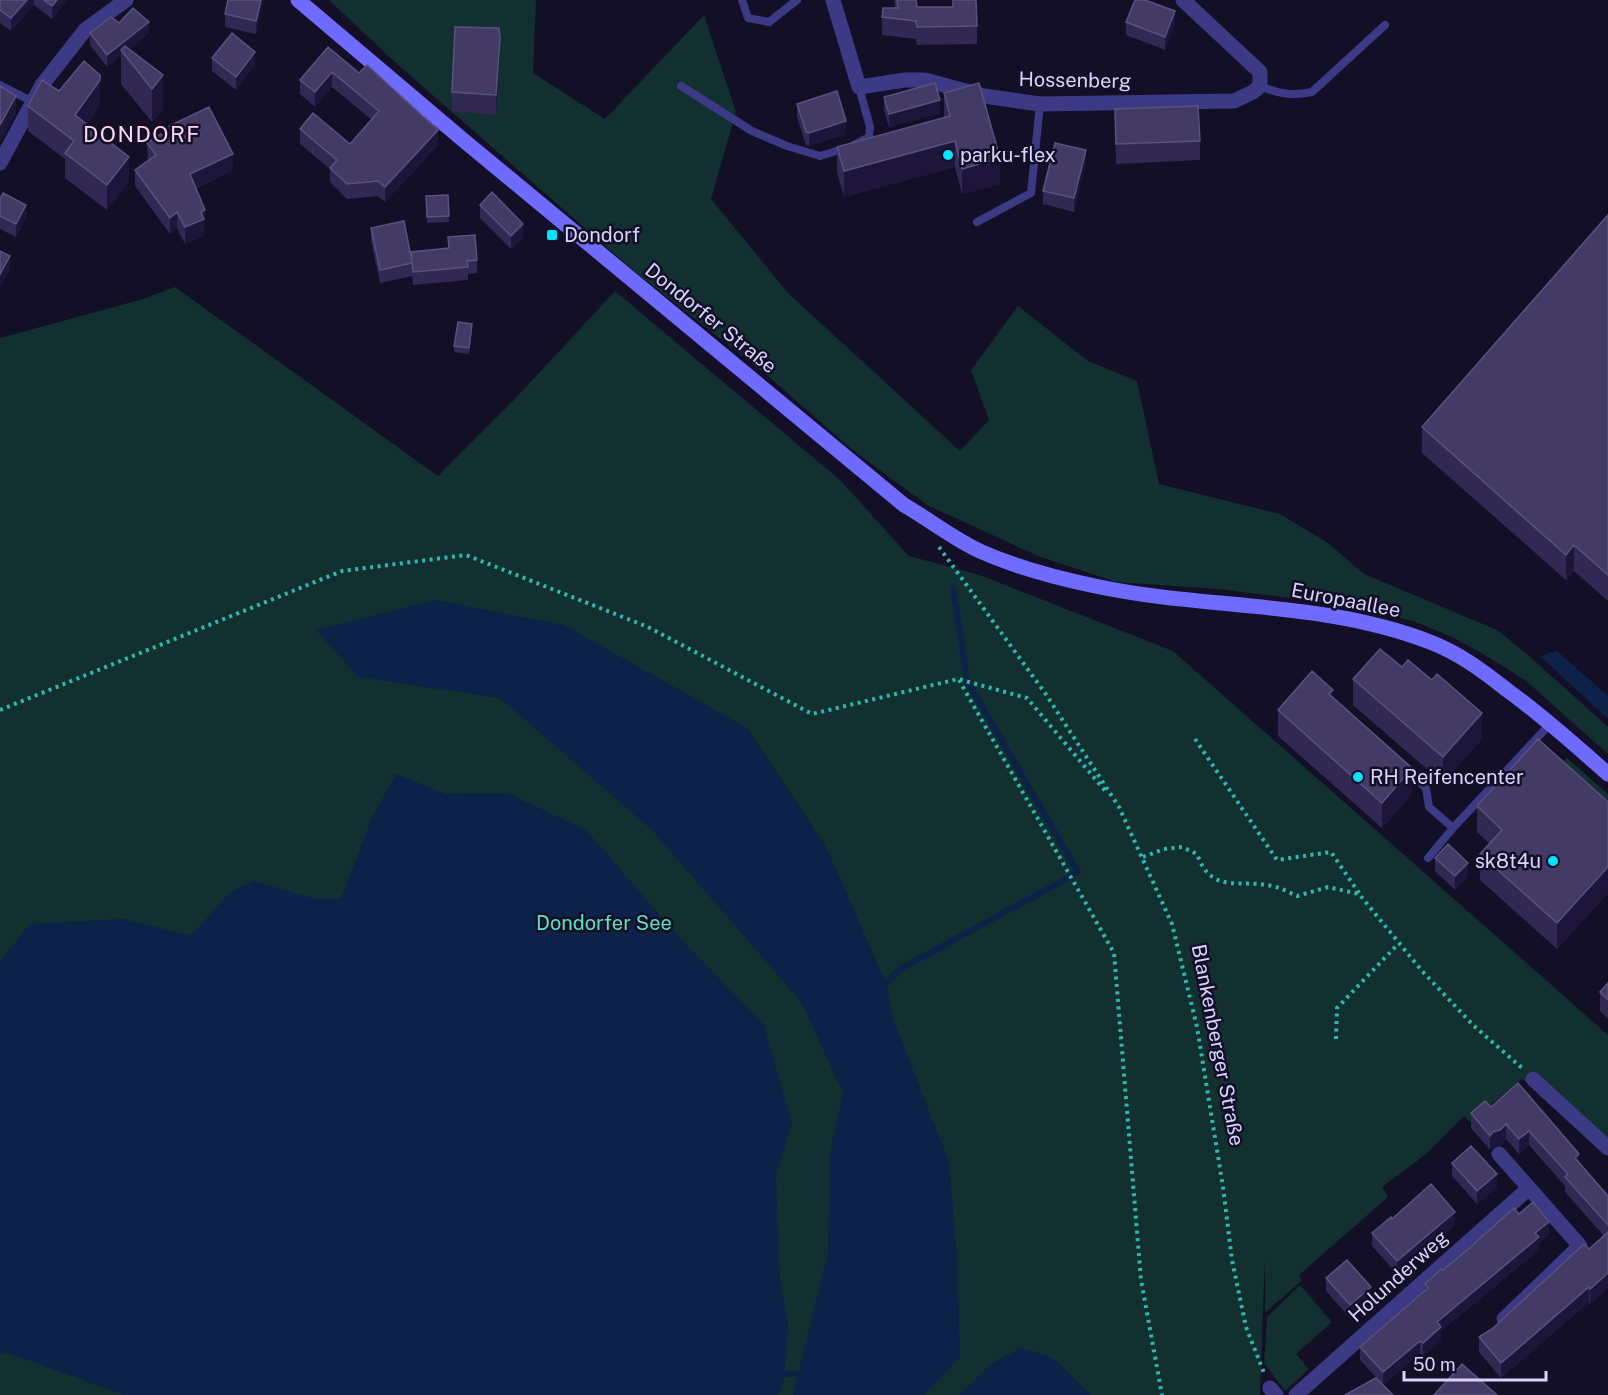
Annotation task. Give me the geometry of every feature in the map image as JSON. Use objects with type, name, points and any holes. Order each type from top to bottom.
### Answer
[{"type":"main road","name":"Dondorfer Straße","points":[[298,0],[904,505],[981,551],[1032,571]]},
{"type":"main road","name":"Europaallee","points":[[1032,571],[1108,589],[1154,596],[1345,617],[1389,628],[1432,643],[1471,663],[1551,723],[1608,774]]},
{"type":"street","points":[[0,164],[42,85],[85,30],[126,0]]},
{"type":"street","points":[[833,0],[859,87]]},
{"type":"street","points":[[1183,0],[1260,72],[1260,86]]},
{"type":"street","name":"Hossenberg","points":[[859,87],[905,80],[925,80],[984,96],[1040,104],[1234,101],[1260,86]]},
{"type":"street","points":[[1533,1079],[1608,1148]]},
{"type":"street","points":[[1493,1329],[1580,1246],[1499,1154]]},
{"type":"street","name":"Holunderweg","points":[[1296,1395],[1529,1188]]},
{"type":"lane","points":[[742,0],[748,18],[769,22],[797,0]]},
{"type":"lane","points":[[1260,86],[1278,94],[1296,95],[1312,92],[1385,25]]},
{"type":"lane","points":[[0,86],[33,102]]},
{"type":"lane","points":[[681,86],[752,131],[787,146],[820,156],[850,147],[869,137],[870,127],[859,87]]},
{"type":"lane","points":[[977,222],[1031,193],[1040,104]]},
{"type":"lane","points":[[1428,858],[1551,723]]},
{"type":"lane","points":[[1399,764],[1426,788],[1429,807],[1453,828]]},
{"type":"path","name":"Blankenberger Straße","points":[[938,547],[1045,693],[1119,807],[1172,924],[1197,1027],[1234,1271],[1246,1327],[1273,1392]]},
{"type":"path","points":[[0,710],[342,570],[466,555],[648,627],[812,714],[958,679],[1027,698],[1119,807]]},
{"type":"path","points":[[958,679],[1114,953],[1141,1280],[1162,1395]]},
{"type":"path","points":[[1195,739],[1277,860],[1331,852],[1359,894],[1422,971],[1474,1026],[1533,1079]]},
{"type":"path","points":[[1143,857],[1164,849],[1182,847],[1197,854],[1201,868],[1219,882],[1275,886],[1297,896],[1328,887],[1359,894]]},
{"type":"path","points":[[1335,1039],[1337,1008],[1398,944]]},
{"type":"green space","points":[[329,0],[536,0],[533,73],[605,119],[704,15],[736,112],[711,199],[788,293],[960,451],[989,420],[971,370],[1018,306],[1088,361],[1137,381],[1159,484],[1280,514],[1328,543],[1364,574],[1497,630],[1608,727],[1608,754],[1525,680],[1452,637],[1416,622],[1356,606],[1218,589],[1116,582],[1038,556],[927,505],[850,448],[767,375],[634,271],[397,64]]},
{"type":"green space","name":"Dondorfer See","points":[[175,287],[438,476],[512,402],[615,291],[840,480],[909,556],[980,575],[1173,651],[1608,1035],[1608,1140],[1522,1079],[1470,1122],[1464,1116],[1425,1155],[1382,1187],[1388,1197],[1299,1275],[1302,1280],[1265,1313],[1265,1256],[1260,1395],[0,1395],[0,338],[143,299]]},
{"type":"green space","points":[[1567,758],[1608,794],[1608,804],[1562,764]]},
{"type":"green space","points":[[1300,1285],[1332,1322],[1296,1354],[1309,1369],[1285,1391],[1264,1363],[1267,1317]]},
{"type":"water","points":[[435,600],[564,625],[747,728],[826,847],[886,983],[893,1019],[949,1162],[957,1259],[960,1357],[924,1395],[793,1395],[828,1252],[830,1152],[843,1093],[802,1003],[652,830],[500,698],[358,677],[316,630]]},
{"type":"water","points":[[1557,651],[1608,696],[1608,719],[1540,656]]},
{"type":"water","name":"Dondorfer See","points":[[396,774],[446,794],[507,793],[586,830],[675,933],[764,1025],[792,1123],[776,1177],[780,1279],[788,1326],[784,1380],[779,1395],[124,1395],[6,1352],[0,1354],[0,961],[30,924],[124,919],[191,936],[229,893],[254,881],[312,898],[341,899],[371,820]]},
{"type":"water","points":[[1021,1348],[1053,1358],[1091,1395],[959,1395],[991,1364]]},
{"type":"building","points":[[0,0],[27,0],[11,18],[0,10]]},
{"type":"building","points":[[44,0],[57,0],[52,6]]},
{"type":"building","points":[[228,0],[261,0],[256,21],[225,14]]},
{"type":"building","points":[[897,0],[916,0],[917,7],[953,7],[953,0],[976,0],[977,26],[917,27],[916,21],[882,17],[883,8],[898,8]]},
{"type":"building","points":[[1135,0],[1145,0],[1175,11],[1165,37],[1126,22]]},
{"type":"building","points":[[133,8],[149,22],[107,55],[90,33],[111,17],[119,23]]},
{"type":"building","points":[[455,27],[499,28],[496,95],[452,92]]},
{"type":"building","points":[[232,33],[255,52],[236,77],[212,58]]},
{"type":"building","points":[[125,46],[163,75],[152,89],[121,50]]},
{"type":"building","points":[[328,47],[359,73],[367,65],[438,130],[385,187],[378,181],[347,184],[330,168],[337,160],[300,129],[313,113],[350,144],[379,111],[332,72],[315,92],[300,80]]},
{"type":"building","points":[[84,61],[100,75],[100,80],[75,115],[129,157],[107,185],[65,153],[74,141],[28,106],[42,80],[59,91]]},
{"type":"building","points":[[935,83],[940,100],[889,114],[884,97]]},
{"type":"building","points":[[979,83],[1000,158],[962,169],[955,141],[844,171],[837,147],[950,116],[944,93]]},
{"type":"building","points":[[0,86],[16,96],[0,125]]},
{"type":"building","points":[[837,91],[846,121],[806,132],[797,104]]},
{"type":"building","points":[[1198,106],[1200,141],[1116,144],[1115,109]]},
{"type":"building","points":[[209,107],[233,154],[190,174],[205,210],[201,212],[204,219],[185,227],[177,212],[170,218],[135,170],[156,155],[147,143],[161,134],[168,139],[174,133],[169,126]]},
{"type":"building","points":[[1055,143],[1086,150],[1074,198],[1043,191]]},
{"type":"building","points":[[492,192],[523,224],[511,236],[480,205]]},
{"type":"building","points":[[3,193],[26,205],[16,224],[0,216],[0,199]]},
{"type":"building","points":[[448,195],[449,216],[427,217],[426,196]]},
{"type":"building","points":[[1608,215],[1608,575],[1574,545],[1566,555],[1422,427]]},
{"type":"building","points":[[404,221],[412,262],[411,252],[449,248],[448,237],[475,235],[477,260],[467,261],[468,267],[413,272],[412,263],[380,270],[371,228]]},
{"type":"building","points":[[0,251],[10,256],[0,274]]},
{"type":"building","points":[[458,322],[472,324],[469,348],[454,346]]},
{"type":"building","points":[[1380,649],[1402,667],[1408,660],[1432,680],[1437,674],[1482,713],[1443,757],[1353,679]]},
{"type":"building","points":[[1312,671],[1333,690],[1329,694],[1412,768],[1382,803],[1278,710]]},
{"type":"building","name":"sk8t4u","points":[[1538,739],[1608,802],[1608,867],[1557,923],[1480,854],[1502,830],[1477,806]]},
{"type":"building","points":[[1448,844],[1468,863],[1455,876],[1435,858]]},
{"type":"building","points":[[1608,983],[1608,1000],[1600,992]]},
{"type":"building","points":[[1518,1083],[1579,1154],[1575,1158],[1608,1196],[1608,1225],[1565,1177],[1568,1174],[1529,1131],[1519,1139],[1506,1124],[1490,1136],[1471,1113],[1485,1101],[1491,1107]]},
{"type":"building","points":[[1471,1146],[1497,1174],[1477,1191],[1452,1163]]},
{"type":"building","points":[[1431,1184],[1455,1212],[1397,1261],[1372,1233],[1391,1217],[1392,1219]]},
{"type":"building","points":[[1533,1202],[1549,1222],[1535,1233],[1539,1237],[1437,1322],[1441,1327],[1423,1343],[1420,1341],[1383,1372],[1360,1347],[1428,1288],[1425,1284],[1441,1269],[1443,1270],[1466,1251],[1514,1208],[1519,1214]]},
{"type":"building","points":[[1608,1232],[1608,1273],[1501,1363],[1479,1337],[1492,1329],[1584,1244],[1589,1249]]},
{"type":"building","points":[[1347,1260],[1371,1287],[1350,1305],[1326,1278]]},
{"type":"building","points":[[1462,1364],[1497,1395],[1434,1395]]},
{"type":"building","points":[[1376,1378],[1393,1395],[1345,1395]]},
{"type":"waterway","points":[[953,588],[967,680]]},
{"type":"waterway","points":[[969,684],[1078,872],[1073,875]]},
{"type":"waterway","points":[[884,990],[886,983],[900,969],[1068,878]]},
{"type":"waterway","points":[[785,1374],[805,1374]]},
{"type":"place","name":"parku-flex","points":[[948,155]]},
{"type":"place","name":"Dondorf","points":[[552,235]]},
{"type":"place","name":"RH Reifencenter","points":[[1358,777]]},
{"type":"place","name":"sk8t4u","points":[[1553,861]]},
{"type":"district","name":"DONDORF","points":[[142,134]]}]
